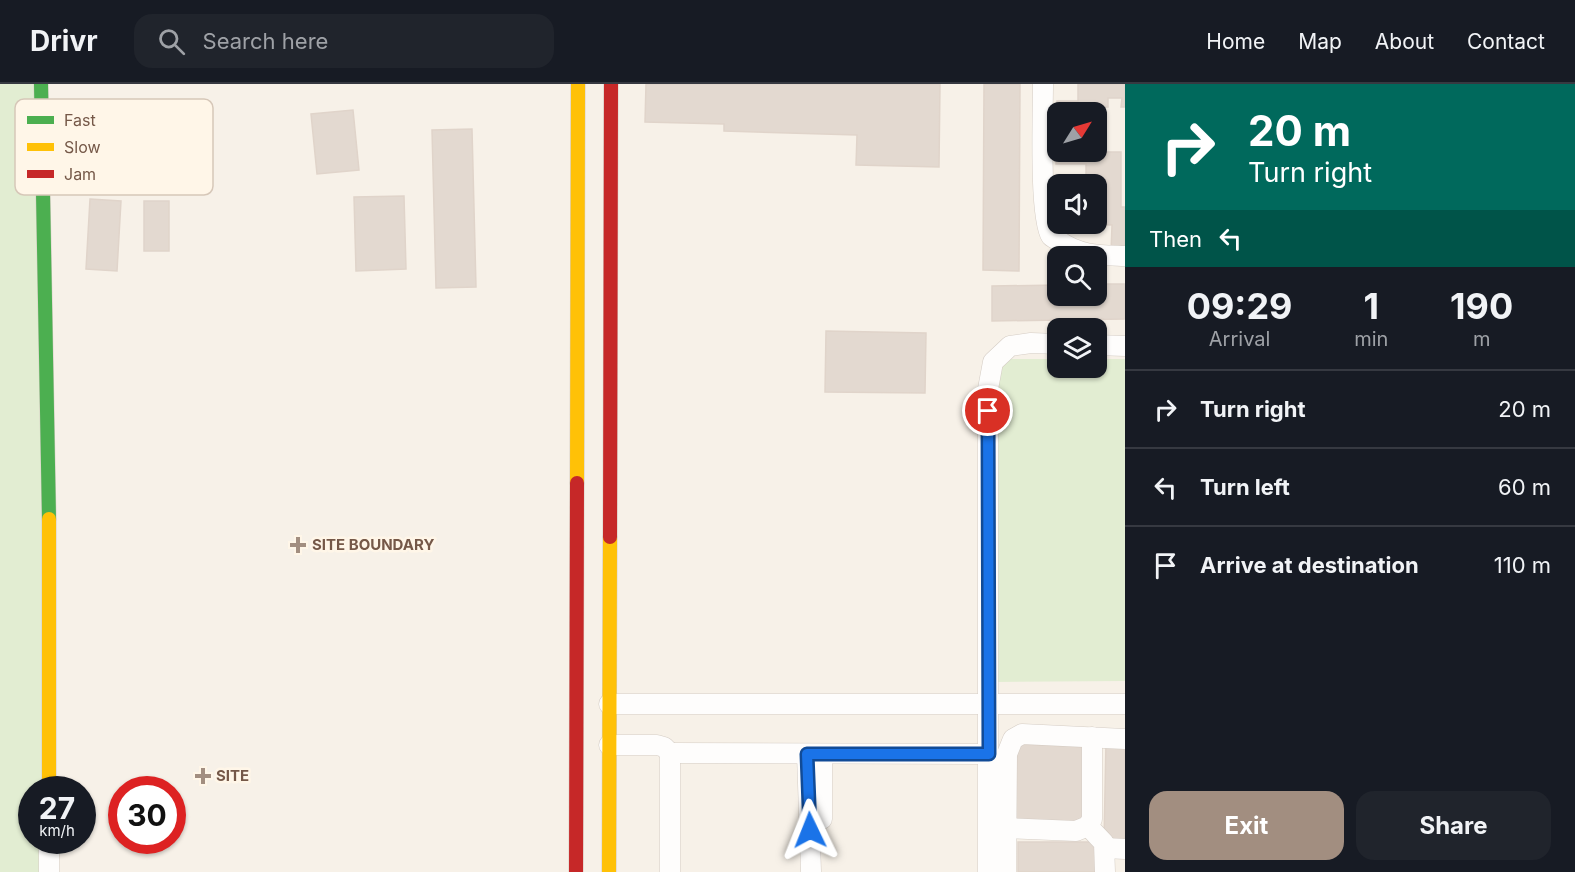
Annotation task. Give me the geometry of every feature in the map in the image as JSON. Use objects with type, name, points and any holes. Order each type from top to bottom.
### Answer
[{"type":"street","points":[[41,84],[41,99]]},
{"type":"street","points":[[576,872],[578,84]]},
{"type":"street","points":[[609,872],[610,84]]},
{"type":"street","points":[[1043,84],[1044,201],[1046,220],[1052,237],[1068,248],[1084,254],[1125,256]]},
{"type":"street","points":[[43,195],[49,451],[49,776]]},
{"type":"street","points":[[988,872],[988,389],[993,362],[1010,346],[1047,344]]},
{"type":"street","points":[[1107,345],[1125,346]]},
{"type":"street","points":[[609,704],[1125,704]]},
{"type":"street","points":[[1006,872],[1007,754],[1013,739],[1022,734],[1125,739]]},
{"type":"street","points":[[1006,828],[1076,831],[1088,826],[1092,819],[1092,737]]},
{"type":"street","points":[[609,745],[657,745],[664,747],[670,753],[989,754]]},
{"type":"street","points":[[670,753],[670,872]]},
{"type":"street","points":[[814,754],[817,870]]},
{"type":"street","points":[[1088,826],[1115,848],[1106,872]]},
{"type":"street","points":[[49,854],[49,872]]},
{"type":"green space","points":[[0,84],[40,84],[40,99],[15,99],[15,195],[41,195],[48,776],[18,776],[18,854],[49,854],[49,872],[0,872]]},
{"type":"green space","points":[[991,359],[1047,359],[1047,378],[1107,378],[1107,359],[1125,359],[1125,681],[996,682]]},
{"type":"building","points":[[646,84],[940,84],[939,167],[856,165],[857,135],[724,131],[724,124],[645,122]]},
{"type":"building","points":[[984,84],[1020,84],[1019,271],[983,270]]},
{"type":"building","points":[[1078,84],[1125,84],[1125,107],[1121,107],[1122,98],[1108,98],[1108,107],[1107,102],[1057,102],[1078,101]]},
{"type":"building","points":[[353,110],[359,170],[317,174],[311,114]]},
{"type":"building","points":[[472,129],[476,287],[436,288],[432,130]]},
{"type":"building","points":[[1107,152],[1121,152],[1121,207],[1125,207],[1125,252],[1111,252],[1112,225],[1107,225],[1107,174],[1086,174],[1086,164],[1056,164],[1056,162],[1107,162]]},
{"type":"building","points":[[404,196],[406,269],[356,271],[354,197]]},
{"type":"building","points":[[90,199],[121,201],[117,271],[86,269]]},
{"type":"building","points":[[144,201],[169,201],[169,251],[144,251]]},
{"type":"building","points":[[1107,284],[1125,284],[1125,319],[1047,318],[1047,320],[992,321],[992,286],[1047,285],[1047,306],[1107,306]]},
{"type":"building","points":[[826,331],[926,333],[925,393],[825,392]]},
{"type":"building","points":[[1106,743],[1125,744],[1125,842],[1104,841]]},
{"type":"building","points":[[1017,744],[1085,747],[1083,824],[1014,821]]},
{"type":"building","points":[[1018,842],[1101,842],[1101,872],[1018,872]]},
{"type":"traffic: fast","points":[[41,84],[41,99]]},
{"type":"traffic: fast","points":[[43,195],[49,519]]},
{"type":"traffic: slow","points":[[577,483],[578,84]]},
{"type":"traffic: slow","points":[[49,519],[49,776]]},
{"type":"traffic: slow","points":[[609,872],[610,537]]},
{"type":"traffic: jam","points":[[610,537],[611,84]]},
{"type":"traffic: jam","points":[[576,872],[577,483]]},
{"type":"place","name":"SITE BOUNDARY","points":[[298,545]]},
{"type":"place","name":"SITE","points":[[203,776]]},
{"type":"route","points":[[810,830],[807,754],[989,754],[988,411]]}]
